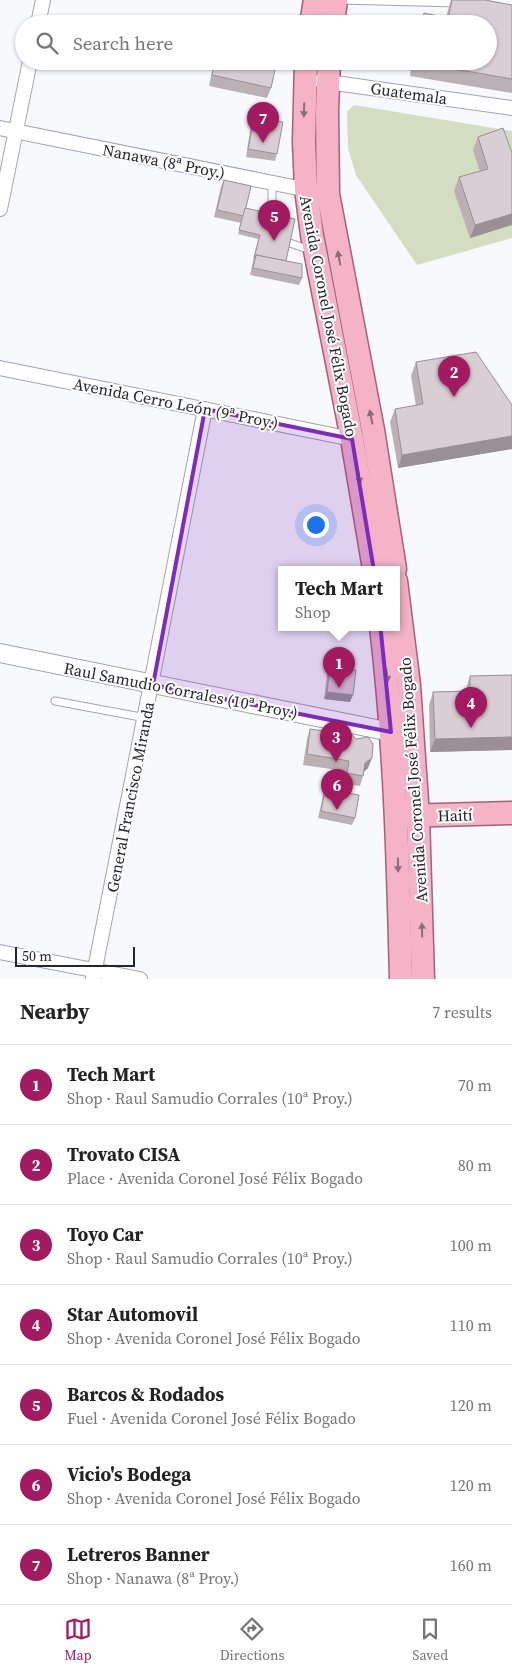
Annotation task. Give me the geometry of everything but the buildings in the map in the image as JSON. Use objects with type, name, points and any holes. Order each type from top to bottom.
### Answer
[{"type":"main road","points":[[312,15],[315,0]]},
{"type":"main road","points":[[334,15],[336,0]]},
{"type":"main road","name":"Avenida Coronel José Félix Bogado","points":[[306,70],[304,142],[306,189],[373,566]]},
{"type":"main road","name":"Avenida Coronel José Félix Bogado","points":[[328,72],[328,194],[373,430],[395,566]]},
{"type":"main road","name":"Avenida Coronel José Félix Bogado","points":[[400,613],[409,685],[408,816],[401,979]]},
{"type":"main road","name":"Avenida Coronel José Félix Bogado","points":[[381,631],[391,732],[408,816],[423,979]]},
{"type":"main road","name":"Haití","points":[[408,816],[512,813]]},
{"type":"street","points":[[40,15],[43,0]]},
{"type":"street","points":[[0,209],[28,70]]},
{"type":"street","name":"Guatemala","points":[[306,70],[328,72],[512,108]]},
{"type":"street","name":"Nanawa (8ª Proy.)","points":[[0,128],[328,194]]},
{"type":"street","name":"Avenida Cerro León (9ª Proy.)","points":[[0,368],[352,438]]},
{"type":"street","name":"General Francisco Miranda","points":[[94,975],[153,686],[205,409]]},
{"type":"street","name":"Raul Samudio Corrales (10ª Proy.)","points":[[0,653],[153,686],[391,732]]},
{"type":"street","points":[[0,952],[94,975],[140,979]]},
{"type":"lane","points":[[336,0],[450,2],[466,4]]},
{"type":"lane","points":[[272,182],[272,218]]},
{"type":"lane","points":[[290,243],[316,251]]},
{"type":"lane","points":[[55,701],[146,718]]},
{"type":"highlighted area","points":[[205,409],[352,439],[376,583],[391,732],[153,685]]},
{"type":"green space","points":[[354,105],[512,131],[512,238],[417,265],[356,175],[348,148],[347,112]]},
{"type":"place","name":"Letreros Banner","points":[[263,143]]},
{"type":"place","name":"Barcos & Rodados","points":[[274,241]]},
{"type":"place","name":"Trovato CISA","points":[[454,397]]},
{"type":"place","name":"Tech Mart","points":[[339,688]]},
{"type":"place","name":"Star Automovil","points":[[471,728]]},
{"type":"place","name":"Toyo Car","points":[[336,762]]},
{"type":"place","name":"Vicio's Bodega","points":[[337,810]]}]
